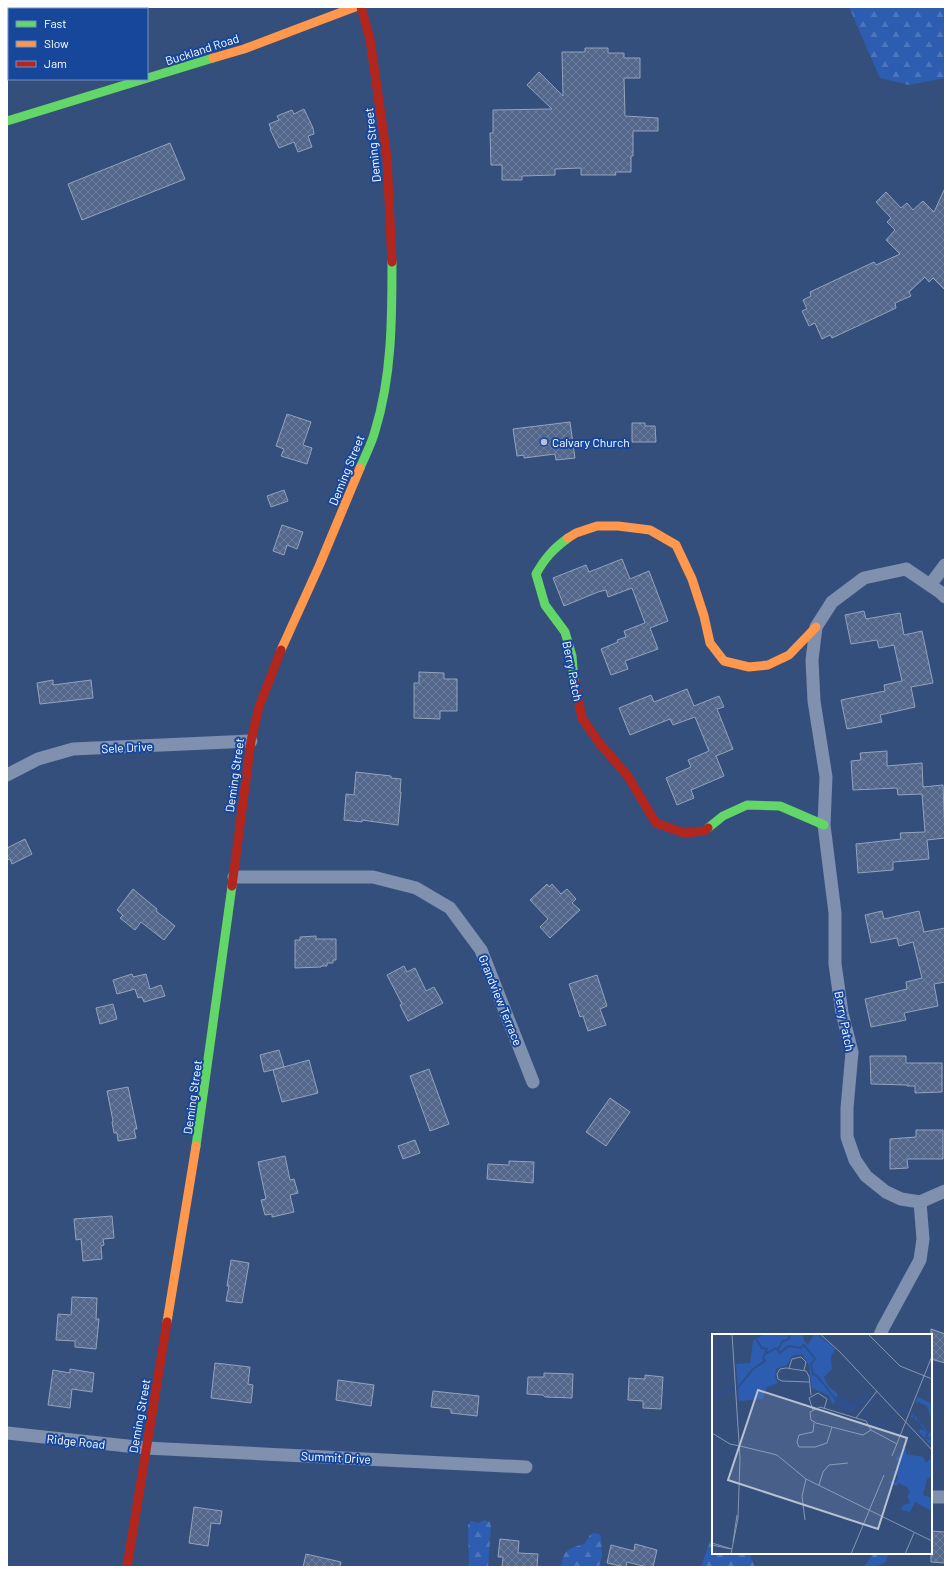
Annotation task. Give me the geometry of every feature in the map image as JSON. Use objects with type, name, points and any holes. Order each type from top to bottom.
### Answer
[{"type":"street","name":"Buckland Road","points":[[148,79],[244,49],[355,7]]},
{"type":"street","name":"Deming Street","points":[[126,1567],[196,1155],[251,741],[259,707],[275,664],[320,564],[375,432],[387,382],[392,324],[392,250],[387,158],[370,39],[361,7]]},
{"type":"street","name":"Buckland Road","points":[[7,120],[143,80]]},
{"type":"street","name":"Berry Patch","points":[[824,825],[780,806],[747,805],[723,816],[704,831],[684,833],[656,823],[627,775],[600,744],[582,718],[574,683],[572,656],[565,632],[545,605],[536,574],[544,559],[557,546],[576,533],[597,526],[618,526],[650,530],[676,545],[692,579],[704,616],[710,643],[724,660],[748,667],[768,665],[789,655],[816,627],[832,602],[864,578],[906,569],[945,597]]},
{"type":"street","points":[[930,585],[945,565]]},
{"type":"street","name":"Berry Patch","points":[[816,627],[812,660],[814,701],[826,777],[824,825],[835,914],[835,964],[842,1013],[852,1052],[847,1108],[847,1137],[855,1160],[866,1176],[886,1192],[901,1199],[920,1202]]},
{"type":"street","name":"Sele Drive","points":[[7,775],[38,759],[73,749],[251,741]]},
{"type":"street","name":"Grandview Terrace","points":[[234,877],[373,877],[416,888],[450,908],[481,950],[533,1082]]},
{"type":"street","points":[[880,1334],[920,1260],[923,1239],[920,1202],[945,1191]]},
{"type":"street","name":"Ridge Road","points":[[7,1433],[146,1448]]},
{"type":"street","name":"Summit Drive","points":[[146,1448],[526,1467]]},
{"type":"street","points":[[932,1497],[945,1497]]},
{"type":"green space","points":[[849,7],[945,7],[945,78],[909,85],[880,78]]},
{"type":"green space","points":[[485,1520],[490,1522],[491,1527],[488,1567],[469,1567],[468,1525],[471,1521],[478,1523]]},
{"type":"green space","points":[[594,1533],[601,1536],[602,1556],[599,1567],[561,1567],[565,1553],[574,1547],[584,1544],[590,1535]]},
{"type":"green space","points":[[712,1536],[712,1554],[751,1554],[755,1567],[701,1567]]},
{"type":"green space","points":[[873,1554],[888,1554],[886,1561],[880,1565],[864,1567]]},
{"type":"building","points":[[585,48],[608,48],[608,53],[624,53],[624,58],[640,58],[640,78],[624,78],[625,116],[658,118],[658,131],[633,131],[633,156],[631,156],[631,172],[615,172],[616,175],[581,175],[581,168],[555,169],[555,175],[522,176],[522,180],[502,180],[502,165],[491,165],[490,133],[493,133],[493,110],[552,109],[527,85],[539,72],[563,96],[562,52],[585,52]]},
{"type":"building","points":[[304,109],[313,128],[314,134],[308,136],[312,147],[298,152],[294,142],[279,148],[269,124],[279,120],[277,116],[292,110],[294,114]]},
{"type":"building","points":[[170,143],[185,179],[82,220],[68,184]]},
{"type":"building","points":[[945,188],[945,290],[933,278],[929,282],[925,277],[909,292],[911,296],[895,303],[896,308],[832,338],[830,335],[822,339],[815,323],[809,326],[802,311],[807,309],[803,300],[811,296],[810,292],[874,262],[876,265],[900,254],[886,240],[895,230],[887,222],[891,218],[876,202],[886,192],[901,208],[907,203],[913,210],[923,201],[934,212]]},
{"type":"building","points":[[287,414],[311,422],[303,445],[312,448],[307,464],[281,456],[284,449],[276,446]]},
{"type":"building","name":"Calvary Church","points":[[570,422],[575,458],[556,460],[555,454],[524,458],[524,455],[517,456],[513,429]]},
{"type":"building","points":[[632,423],[645,423],[645,426],[655,426],[656,442],[632,442]]},
{"type":"building","points":[[284,490],[288,501],[271,507],[267,496]]},
{"type":"building","points":[[282,525],[303,532],[297,549],[287,545],[284,555],[273,551]]},
{"type":"building","points":[[622,559],[630,579],[649,571],[668,621],[650,628],[658,649],[625,661],[628,669],[611,675],[601,649],[626,637],[624,631],[645,623],[632,588],[608,597],[606,590],[598,592],[564,606],[553,578],[586,565],[589,572]]},
{"type":"building","points":[[864,611],[866,619],[900,613],[904,635],[922,631],[933,683],[911,687],[915,707],[880,715],[882,722],[847,729],[841,700],[885,691],[884,685],[902,681],[894,645],[879,648],[877,640],[851,644],[845,615]]},
{"type":"building","points":[[419,672],[444,673],[444,679],[457,679],[457,711],[440,711],[440,719],[414,718],[414,683],[419,683]]},
{"type":"building","points":[[53,680],[53,685],[91,680],[93,698],[40,704],[37,683]]},
{"type":"building","points":[[687,689],[694,706],[719,696],[724,707],[717,709],[733,749],[716,756],[724,776],[691,790],[694,798],[677,805],[666,778],[691,767],[688,760],[709,751],[695,717],[673,725],[670,719],[630,735],[619,708],[651,695],[654,702]]},
{"type":"building","points":[[887,751],[887,766],[922,763],[923,787],[943,785],[945,838],[927,840],[929,859],[893,862],[893,870],[858,873],[856,844],[901,839],[900,833],[925,832],[922,794],[898,795],[897,788],[853,790],[851,761],[861,760],[860,753]]},
{"type":"building","points":[[356,772],[391,776],[391,778],[401,779],[398,825],[362,820],[362,822],[344,820],[346,794],[354,795]]},
{"type":"building","points":[[25,839],[32,854],[12,864],[10,859],[7,860],[7,848]]},
{"type":"building","points":[[547,884],[549,887],[552,884],[561,894],[567,889],[576,899],[572,903],[580,910],[550,938],[540,927],[548,919],[530,900]]},
{"type":"building","points":[[133,889],[157,909],[156,911],[175,926],[164,940],[141,922],[135,930],[120,918],[123,915],[117,910]]},
{"type":"building","points":[[882,911],[884,919],[919,911],[924,932],[945,928],[945,982],[934,984],[938,1006],[904,1013],[906,1020],[871,1027],[865,999],[907,989],[906,982],[922,978],[913,942],[899,946],[897,938],[871,943],[865,915]]},
{"type":"building","points":[[316,936],[316,939],[336,939],[336,960],[333,960],[333,963],[327,963],[327,966],[295,968],[295,940],[300,940],[300,937]]},
{"type":"building","points":[[404,966],[407,972],[415,968],[426,991],[434,987],[443,1003],[408,1021],[400,1005],[402,1004],[387,975]]},
{"type":"building","points":[[132,974],[133,977],[146,974],[150,989],[161,985],[165,996],[144,1002],[142,997],[138,998],[135,989],[117,994],[113,980]]},
{"type":"building","points":[[597,975],[607,1006],[600,1009],[606,1025],[588,1031],[583,1016],[580,1017],[569,984]]},
{"type":"building","points":[[113,1004],[117,1019],[100,1024],[96,1008]]},
{"type":"building","points":[[279,1050],[284,1067],[264,1072],[260,1055]]},
{"type":"building","points":[[870,1056],[906,1056],[906,1063],[942,1063],[942,1092],[915,1093],[915,1086],[871,1084]]},
{"type":"building","points":[[309,1060],[318,1093],[282,1102],[273,1070]]},
{"type":"building","points":[[429,1069],[449,1124],[430,1131],[410,1076]]},
{"type":"building","points":[[128,1087],[137,1129],[134,1129],[136,1138],[118,1141],[117,1133],[114,1133],[107,1091]]},
{"type":"building","points":[[610,1098],[630,1112],[606,1146],[586,1132]]},
{"type":"building","points":[[916,1130],[943,1130],[943,1159],[907,1159],[908,1168],[890,1169],[890,1139],[916,1137]]},
{"type":"building","points":[[415,1140],[420,1153],[403,1159],[398,1146]]},
{"type":"building","points":[[285,1156],[290,1180],[294,1179],[298,1193],[290,1195],[294,1212],[272,1217],[272,1214],[265,1215],[261,1200],[266,1199],[258,1162]]},
{"type":"building","points":[[509,1161],[534,1162],[533,1183],[487,1179],[488,1164],[509,1165]]},
{"type":"building","points":[[112,1216],[114,1238],[103,1239],[104,1245],[101,1246],[102,1259],[83,1261],[81,1239],[76,1240],[74,1219]]},
{"type":"building","points":[[231,1260],[249,1263],[242,1303],[226,1301]]},
{"type":"building","points":[[72,1297],[97,1298],[96,1319],[99,1319],[96,1349],[75,1347],[75,1341],[56,1340],[58,1314],[71,1315]]},
{"type":"building","points":[[931,1329],[945,1334],[945,1363],[932,1359]]},
{"type":"building","points":[[215,1363],[250,1367],[248,1384],[253,1385],[251,1403],[211,1398]]},
{"type":"building","points":[[70,1369],[94,1373],[92,1392],[72,1389],[70,1408],[48,1405],[53,1370],[70,1373]]},
{"type":"building","points":[[544,1373],[573,1374],[572,1398],[545,1397],[543,1395],[527,1394],[528,1377],[544,1377]]},
{"type":"building","points":[[645,1375],[663,1377],[661,1409],[643,1408],[643,1401],[628,1400],[629,1378],[645,1379]]},
{"type":"building","points":[[338,1380],[374,1385],[371,1406],[336,1400]]},
{"type":"building","points":[[433,1391],[479,1396],[477,1416],[451,1413],[451,1409],[431,1407]]},
{"type":"building","points":[[194,1507],[222,1511],[220,1524],[211,1523],[208,1546],[189,1543]]},
{"type":"building","points":[[932,1531],[945,1532],[945,1563],[931,1562]]},
{"type":"building","points":[[500,1539],[519,1541],[518,1553],[538,1554],[537,1567],[502,1567],[503,1557],[498,1557]]},
{"type":"building","points":[[635,1544],[657,1550],[653,1567],[627,1562],[626,1567],[607,1563],[611,1545],[634,1551]]},
{"type":"building","points":[[306,1554],[341,1562],[340,1567],[303,1567]]},
{"type":"traffic: fast","points":[[148,78],[213,58]]},
{"type":"traffic: fast","points":[[7,121],[141,80]]},
{"type":"traffic: fast","points":[[360,468],[374,436],[385,389],[390,347],[392,262]]},
{"type":"traffic: fast","points":[[568,538],[550,554],[536,574],[545,605],[565,632],[572,656],[574,681]]},
{"type":"traffic: fast","points":[[708,828],[723,816],[747,805],[780,806],[824,825]]},
{"type":"traffic: fast","points":[[196,1146],[232,886]]},
{"type":"traffic: slow","points":[[213,58],[244,49],[355,7]]},
{"type":"traffic: slow","points":[[281,650],[320,564],[360,468]]},
{"type":"traffic: slow","points":[[568,538],[576,533],[597,526],[618,526],[650,530],[676,545],[692,579],[704,616],[710,643],[724,661],[749,667],[768,665],[789,655],[816,627]]},
{"type":"traffic: slow","points":[[167,1322],[196,1146]]},
{"type":"traffic: jam","points":[[361,7],[370,39],[387,158],[392,262]]},
{"type":"traffic: jam","points":[[232,886],[251,741],[259,707],[281,650]]},
{"type":"traffic: jam","points":[[574,681],[582,718],[600,744],[627,775],[656,823],[684,833],[704,831],[708,828]]},
{"type":"traffic: jam","points":[[127,1567],[167,1322]]},
{"type":"place","name":"Calvary Church","points":[[544,442]]}]
